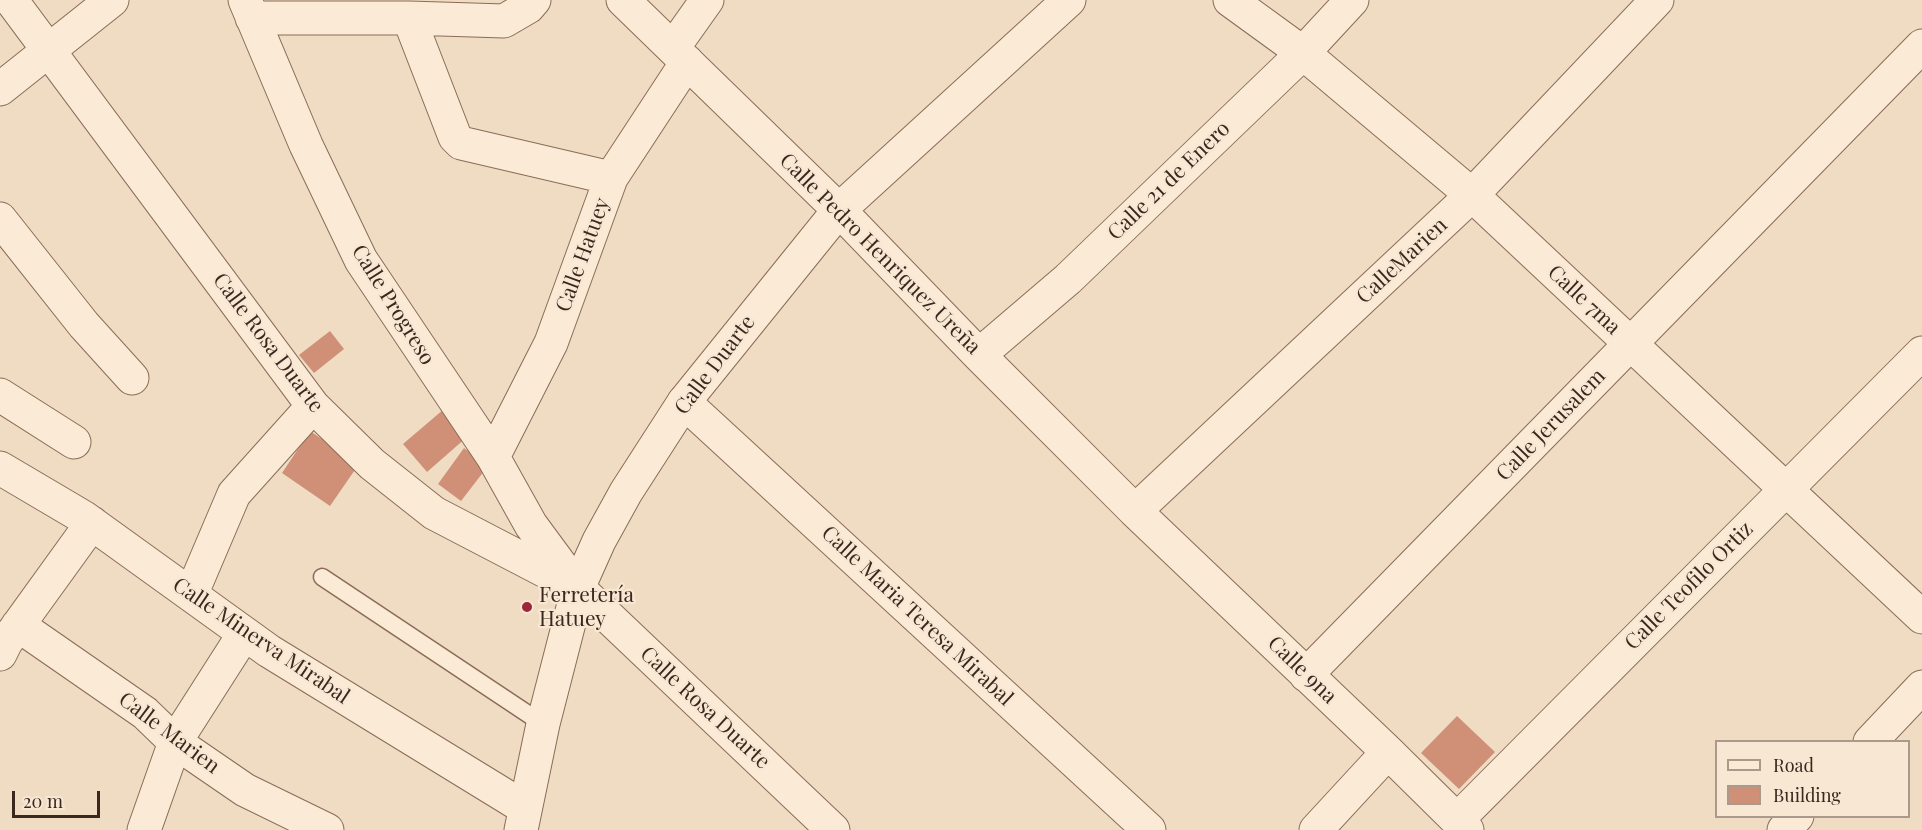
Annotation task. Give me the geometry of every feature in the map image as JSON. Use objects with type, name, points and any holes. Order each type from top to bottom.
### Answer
[{"type":"street","name":"Calle Rosa Duarte","points":[[11,0],[313,406],[372,464],[434,513],[578,588],[833,830]]},
{"type":"street","points":[[0,88],[112,0]]},
{"type":"street","points":[[249,9],[504,21],[528,7],[534,0]]},
{"type":"street","name":"Calle Pedro Henriquez Ureña","points":[[623,0],[839,210],[979,355],[1135,511]]},
{"type":"street","name":"Calle Hatuey","points":[[493,457],[551,342],[611,178],[680,55],[707,0]]},
{"type":"street","name":"Calle Duarte","points":[[523,819],[543,724],[578,588],[599,541],[626,492],[684,402],[839,210],[1070,0]]},
{"type":"street","name":"Calle 7ma","points":[[1230,0],[1303,53],[1472,195],[1922,617]]},
{"type":"street","name":"Calle 21 de Enero","points":[[979,355],[1068,279],[1303,53],[1352,0]]},
{"type":"street","name":"CalleMarien","points":[[1135,511],[1472,195],[1657,0]]},
{"type":"street","name":"Calle Progreso","points":[[249,9],[306,145],[361,260],[493,457],[531,525],[578,588]]},
{"type":"street","points":[[410,18],[454,136],[461,143],[611,178]]},
{"type":"street","name":"Calle Jerusalem","points":[[1306,675],[1922,46]]},
{"type":"street","points":[[0,219],[84,325],[132,378]]},
{"type":"street","name":"Calle Teofilo Ortiz","points":[[1462,825],[1786,489],[1922,353]]},
{"type":"street","points":[[0,395],[74,442]]},
{"type":"street","name":"Calle Maria Teresa Mirabal","points":[[684,402],[1149,830]]},
{"type":"street","points":[[191,595],[234,494],[313,406]]},
{"type":"street","name":"Calle Minerva Mirabal","points":[[1,470],[92,523],[244,634],[523,819]]},
{"type":"street","name":"Calle 9na","points":[[1135,511],[1462,825]]},
{"type":"street","points":[[0,654],[18,625],[92,523]]},
{"type":"street","name":"Calle Marien","points":[[18,625],[145,713],[175,742],[245,790],[327,830]]},
{"type":"street","points":[[144,830],[175,742],[244,634]]},
{"type":"street","points":[[1871,740],[1922,687]]},
{"type":"street","points":[[1316,830],[1388,752]]},
{"type":"street","points":[[1784,830],[1795,818]]},
{"type":"lane","points":[[322,577],[543,724]]},
{"type":"building","points":[[330,331],[344,349],[314,373],[299,355]]},
{"type":"building","points":[[444,409],[467,437],[427,472],[403,444]]},
{"type":"building","points":[[310,431],[359,464],[330,506],[282,473]]},
{"type":"building","points":[[464,448],[488,466],[461,501],[438,484]]},
{"type":"building","points":[[1457,716],[1495,752],[1459,789],[1421,753]]},
{"type":"place","name":"Ferretería Hatuey","points":[[527,607]]}]
